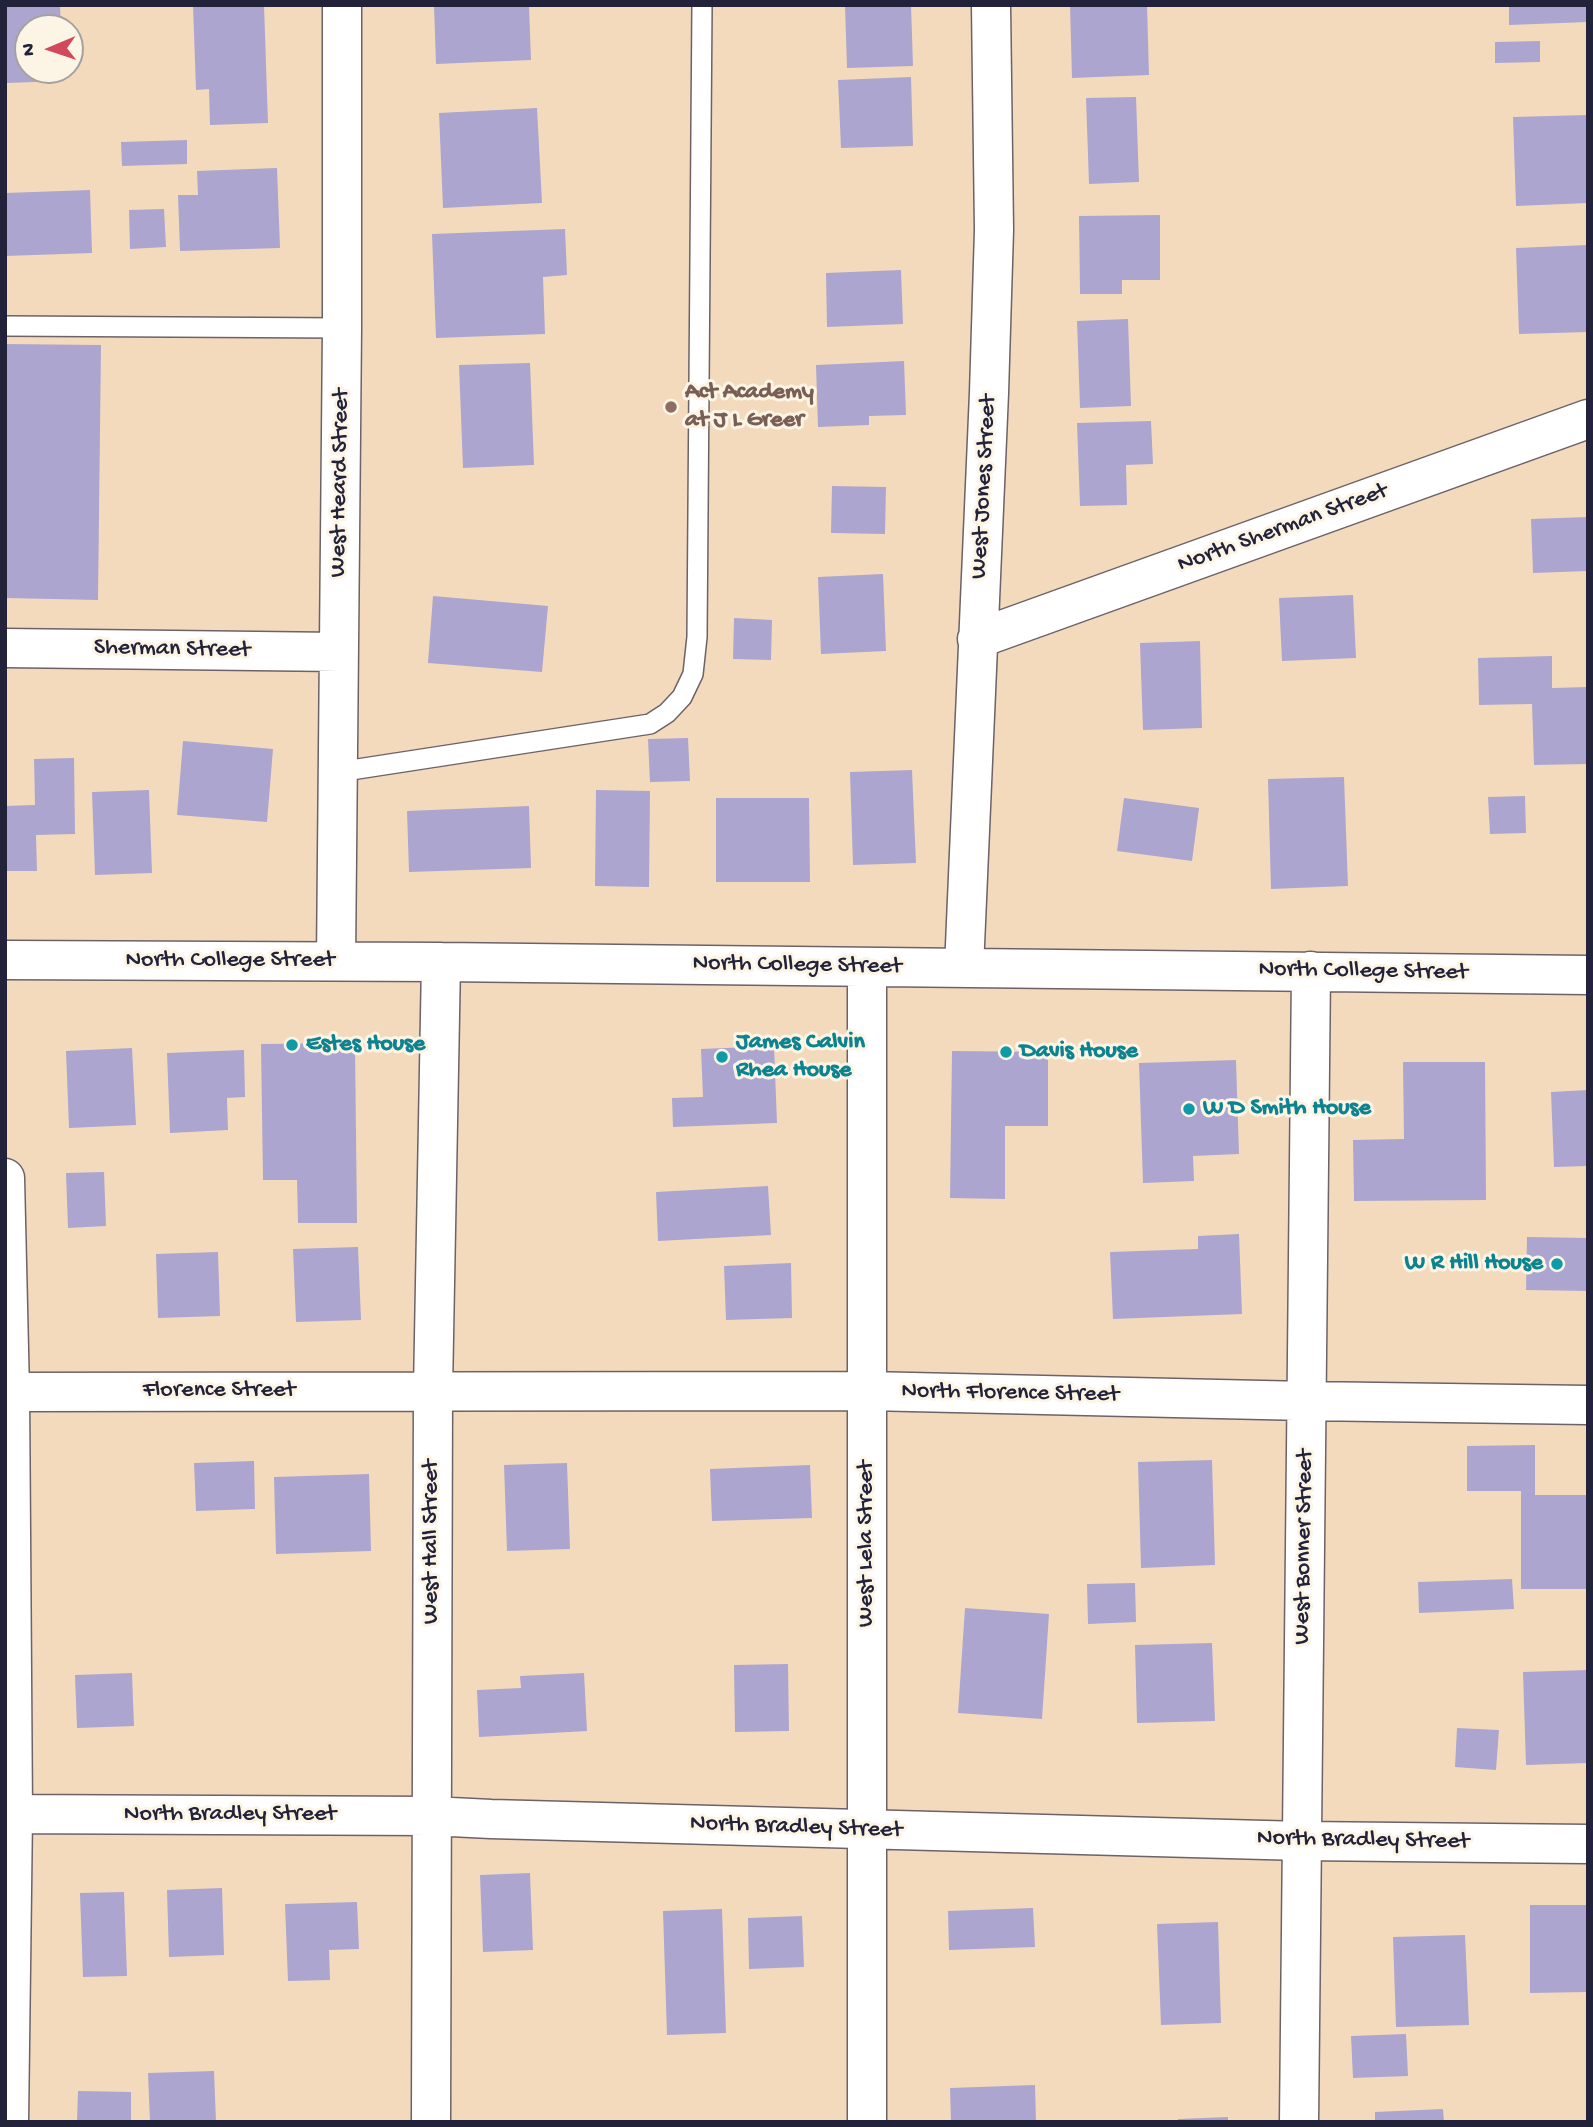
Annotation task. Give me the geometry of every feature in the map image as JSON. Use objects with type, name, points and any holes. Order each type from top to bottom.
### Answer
[{"type":"street","name":"West Heard Street","points":[[336,961],[342,5]]},
{"type":"street","name":"West Jones Street","points":[[964,968],[989,407],[994,230],[991,5]]},
{"type":"street","name":"North Sherman Street","points":[[978,639],[1588,419]]},
{"type":"street","name":"Sherman Street","points":[[5,648],[339,652]]},
{"type":"street","name":"North College Street","points":[[5,960],[336,961],[1588,975]]},
{"type":"street","name":"West Hall Street","points":[[431,2122],[433,1390],[441,962]]},
{"type":"street","name":"West Lela Street","points":[[867,967],[867,2122]]},
{"type":"street","name":"West Bonner Street","points":[[1299,2122],[1311,971]]},
{"type":"street","points":[[5,1178],[9,2122]]},
{"type":"street","name":"North Florence Street","points":[[433,1390],[867,1391],[1588,1405]]},
{"type":"street","name":"Florence Street","points":[[7,1392],[433,1390]]},
{"type":"street","name":"North Bradley Street","points":[[9,1814],[431,1816],[1302,1841],[1588,1844]]},
{"type":"lane","points":[[338,772],[650,724],[667,713],[682,697],[693,674],[697,637],[702,5]]},
{"type":"lane","points":[[5,326],[342,328]]},
{"type":"building","points":[[5,5],[60,5],[60,14],[14,14],[14,83],[7,83]]},
{"type":"building","points":[[193,5],[264,5],[268,123],[210,125],[209,89],[196,90]]},
{"type":"building","points":[[434,5],[529,5],[531,60],[436,64]]},
{"type":"building","points":[[845,5],[911,5],[913,66],[847,68]]},
{"type":"building","points":[[1070,5],[1147,5],[1149,75],[1072,78]]},
{"type":"building","points":[[1509,5],[1588,5],[1588,22],[1509,25]]},
{"type":"building","points":[[1540,41],[1540,62],[1495,63],[1495,42]]},
{"type":"building","points":[[911,77],[913,146],[841,148],[838,80]]},
{"type":"building","points":[[1136,97],[1139,182],[1089,184],[1086,98]]},
{"type":"building","points":[[537,108],[542,203],[443,208],[439,113]]},
{"type":"building","points":[[1588,115],[1588,203],[1516,206],[1513,117]]},
{"type":"building","points":[[187,140],[187,164],[122,166],[121,142]]},
{"type":"building","points":[[277,168],[280,248],[180,251],[178,195],[198,195],[197,171]]},
{"type":"building","points":[[90,190],[92,253],[5,256],[5,193]]},
{"type":"building","points":[[164,209],[166,247],[130,249],[129,210]]},
{"type":"building","points":[[1160,215],[1160,280],[1122,280],[1122,294],[1080,294],[1079,216]]},
{"type":"building","points":[[565,229],[567,275],[543,277],[545,334],[436,338],[432,234]]},
{"type":"building","points":[[1588,245],[1588,332],[1519,334],[1516,248]]},
{"type":"building","points":[[901,270],[903,324],[827,327],[826,273]]},
{"type":"building","points":[[1128,319],[1131,406],[1080,408],[1077,321]]},
{"type":"building","points":[[5,344],[101,345],[98,600],[5,598]]},
{"type":"building","points":[[904,361],[906,415],[869,416],[869,425],[818,427],[816,365]]},
{"type":"building","points":[[530,363],[534,465],[463,468],[459,365]]},
{"type":"building","points":[[1151,421],[1153,464],[1126,465],[1127,505],[1080,506],[1077,423]]},
{"type":"building","points":[[832,486],[886,487],[885,534],[831,533]]},
{"type":"building","points":[[1588,517],[1588,571],[1533,573],[1531,519]]},
{"type":"building","points":[[883,574],[886,651],[821,654],[818,577]]},
{"type":"building","points":[[1353,595],[1356,658],[1282,661],[1279,598]]},
{"type":"building","points":[[433,596],[548,606],[542,672],[428,663]]},
{"type":"building","points":[[734,618],[772,620],[771,660],[733,659]]},
{"type":"building","points":[[1200,641],[1202,728],[1143,730],[1140,643]]},
{"type":"building","points":[[1552,656],[1552,688],[1588,687],[1588,764],[1534,765],[1532,704],[1479,705],[1478,658]]},
{"type":"building","points":[[688,738],[690,781],[650,782],[648,739]]},
{"type":"building","points":[[183,741],[273,749],[267,822],[177,815]]},
{"type":"building","points":[[74,758],[75,834],[36,835],[37,871],[5,871],[5,806],[35,805],[34,759]]},
{"type":"building","points":[[912,770],[916,863],[853,865],[850,772]]},
{"type":"building","points":[[1344,777],[1348,886],[1271,889],[1268,779]]},
{"type":"building","points":[[149,790],[152,873],[95,875],[92,792]]},
{"type":"building","points":[[596,790],[650,791],[649,887],[595,886]]},
{"type":"building","points":[[1525,796],[1526,833],[1490,834],[1488,797]]},
{"type":"building","points":[[716,798],[809,798],[810,882],[716,882]]},
{"type":"building","points":[[1124,798],[1199,808],[1192,861],[1117,851]]},
{"type":"building","points":[[529,806],[531,868],[409,872],[407,811]]},
{"type":"building","points":[[355,1043],[357,1223],[298,1223],[297,1180],[263,1180],[261,1044]]},
{"type":"building","points":[[774,1046],[777,1123],[673,1127],[672,1098],[703,1097],[701,1049]]},
{"type":"building","points":[[132,1048],[136,1125],[69,1128],[66,1051]]},
{"type":"building","points":[[244,1050],[245,1097],[227,1098],[228,1130],[170,1133],[167,1053]]},
{"type":"building","points":[[952,1051],[1048,1052],[1048,1126],[1005,1126],[1005,1199],[950,1198]]},
{"type":"building","name":"W D Smith House","points":[[1236,1060],[1239,1154],[1193,1156],[1194,1181],[1143,1183],[1139,1063]]},
{"type":"building","points":[[1403,1062],[1485,1062],[1486,1200],[1354,1201],[1353,1140],[1404,1139]]},
{"type":"building","points":[[1588,1090],[1588,1166],[1554,1167],[1551,1092]]},
{"type":"building","points":[[104,1172],[106,1226],[68,1228],[66,1173]]},
{"type":"building","points":[[768,1186],[771,1235],[658,1241],[656,1192]]},
{"type":"building","points":[[1239,1234],[1242,1314],[1113,1319],[1110,1252],[1198,1249],[1198,1236]]},
{"type":"building","name":"W R Hill House","points":[[1527,1237],[1588,1238],[1588,1291],[1526,1290]]},
{"type":"building","points":[[358,1247],[361,1320],[296,1322],[293,1249]]},
{"type":"building","points":[[218,1252],[220,1316],[158,1318],[156,1254]]},
{"type":"building","points":[[791,1263],[792,1318],[726,1320],[724,1266]]},
{"type":"building","points":[[1535,1445],[1535,1495],[1588,1495],[1588,1589],[1521,1589],[1521,1491],[1467,1491],[1467,1446]]},
{"type":"building","points":[[1212,1460],[1215,1565],[1141,1568],[1138,1462]]},
{"type":"building","points":[[254,1461],[255,1509],[196,1511],[194,1463]]},
{"type":"building","points":[[567,1463],[570,1549],[507,1551],[504,1465]]},
{"type":"building","points":[[810,1465],[812,1518],[712,1521],[710,1469]]},
{"type":"building","points":[[369,1474],[371,1551],[276,1554],[274,1477]]},
{"type":"building","points":[[1512,1579],[1514,1609],[1419,1613],[1418,1582]]},
{"type":"building","points":[[1135,1583],[1136,1622],[1088,1624],[1087,1584]]},
{"type":"building","points":[[965,1608],[1049,1614],[1042,1719],[958,1713]]},
{"type":"building","points":[[1212,1643],[1215,1721],[1137,1723],[1135,1645]]},
{"type":"building","points":[[788,1664],[789,1731],[735,1732],[734,1665]]},
{"type":"building","points":[[1588,1670],[1588,1763],[1526,1765],[1523,1672]]},
{"type":"building","points":[[132,1673],[134,1726],[77,1728],[75,1675]]},
{"type":"building","points":[[584,1673],[587,1731],[479,1737],[477,1690],[521,1688],[520,1676]]},
{"type":"building","points":[[1457,1728],[1499,1730],[1496,1770],[1455,1767]]},
{"type":"building","points":[[530,1873],[533,1950],[483,1952],[480,1875]]},
{"type":"building","points":[[222,1888],[224,1955],[169,1957],[167,1890]]},
{"type":"building","points":[[124,1892],[127,1976],[83,1977],[80,1893]]},
{"type":"building","points":[[357,1902],[359,1949],[329,1950],[330,1980],[288,1981],[285,1904]]},
{"type":"building","points":[[1530,1905],[1588,1905],[1588,1992],[1530,1993]]},
{"type":"building","points":[[1033,1908],[1035,1947],[949,1950],[948,1911]]},
{"type":"building","points":[[722,1909],[726,2033],[667,2035],[663,1911]]},
{"type":"building","points":[[802,1916],[804,1967],[749,1969],[748,1918]]},
{"type":"building","points":[[1218,1922],[1221,2023],[1161,2025],[1157,1924]]},
{"type":"building","points":[[1465,1935],[1469,2025],[1396,2027],[1393,1937]]},
{"type":"building","points":[[1406,2034],[1408,2076],[1353,2078],[1351,2036]]},
{"type":"building","points":[[214,2071],[216,2122],[150,2122],[148,2073]]},
{"type":"building","points":[[1035,2085],[1036,2122],[951,2122],[950,2088]]},
{"type":"building","points":[[78,2091],[131,2092],[131,2122],[77,2122]]},
{"type":"building","points":[[1443,2109],[1444,2122],[1375,2122],[1375,2112]]},
{"type":"building","points":[[1228,2117],[1228,2122],[1178,2122],[1178,2119]]},
{"type":"place","name":"Act Academy at J L Greer","points":[[671,407]]},
{"type":"place","name":"Estes House","points":[[292,1045]]},
{"type":"place","name":"Davis House","points":[[1006,1052]]},
{"type":"place","name":"James Calvin Rhea House","points":[[722,1057]]},
{"type":"place","name":"W D Smith House","points":[[1189,1109]]},
{"type":"place","name":"W R Hill House","points":[[1557,1264]]}]
